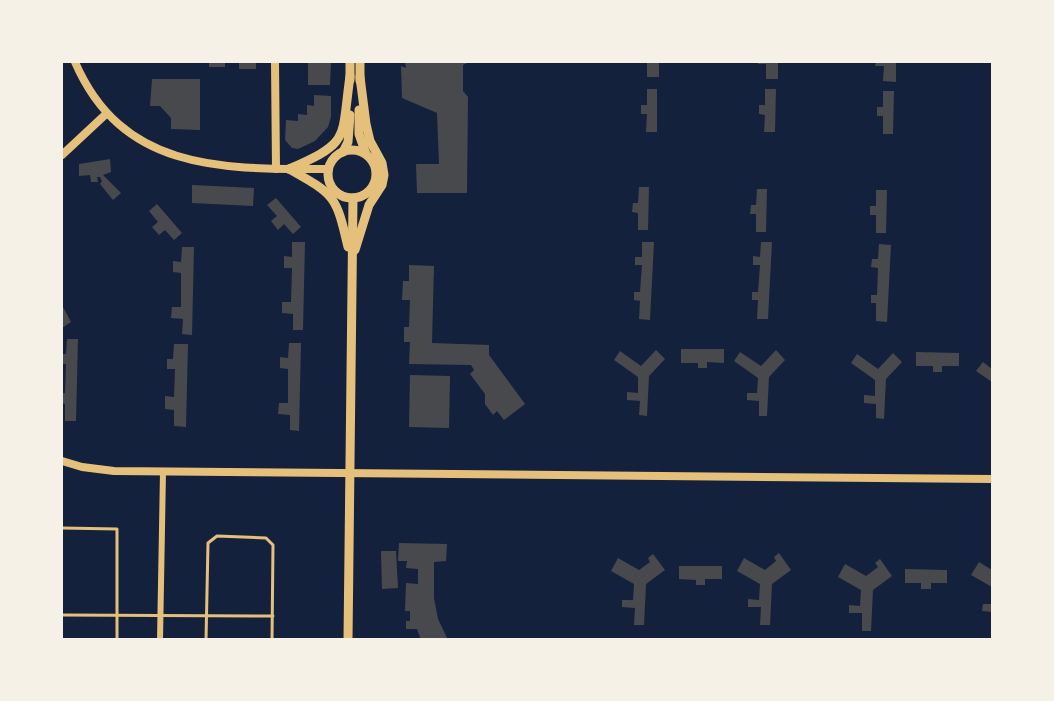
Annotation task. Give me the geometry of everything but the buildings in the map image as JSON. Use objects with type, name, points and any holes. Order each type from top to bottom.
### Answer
[{"type":"main road","points":[[350,62],[370,141],[382,163],[384,175],[382,184],[369,205],[352,261]]},
{"type":"main road","points":[[289,169],[321,155],[337,144],[360,62]]},
{"type":"main road","points":[[343,152],[348,142],[355,77]]},
{"type":"main road","points":[[355,77],[359,134],[366,154],[375,167],[375,183],[364,195],[353,198],[335,191],[331,184],[329,169],[336,156],[354,150],[366,154]]},
{"type":"main road","points":[[289,169],[322,188],[335,199],[352,261]]},
{"type":"main road","points":[[348,639],[348,472],[353,198]]},
{"type":"street","points":[[75,62],[106,114],[129,132],[179,158],[204,165],[329,169]]},
{"type":"street","points":[[275,62],[276,169]]},
{"type":"street","points":[[62,155],[106,114]]},
{"type":"street","points":[[62,460],[82,467],[114,471],[163,472],[993,479]]},
{"type":"street","points":[[160,639],[163,472]]},
{"type":"lane","points":[[62,528],[117,529],[117,639]]},
{"type":"lane","points":[[206,639],[208,543],[217,536],[266,538],[273,544],[272,639]]},
{"type":"lane","points":[[62,615],[273,616]]}]
